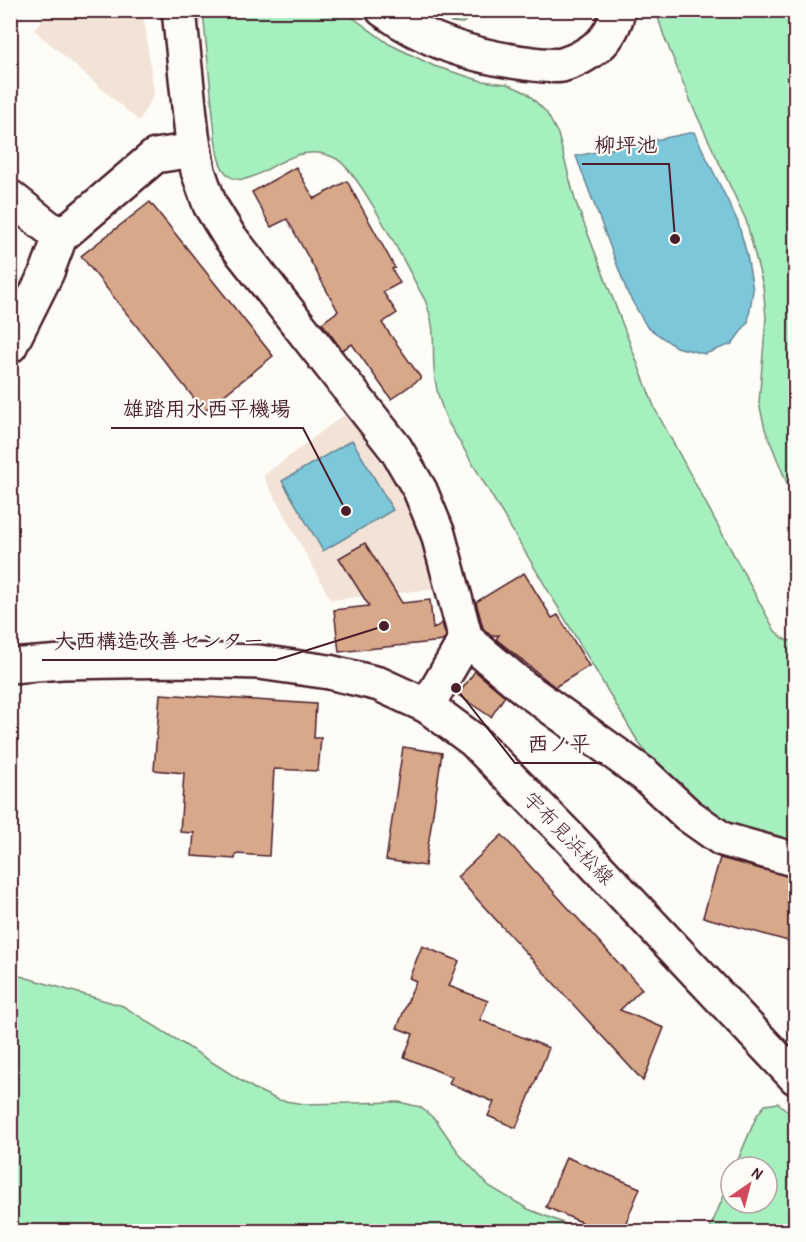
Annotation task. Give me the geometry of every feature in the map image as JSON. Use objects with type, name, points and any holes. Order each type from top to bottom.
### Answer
[{"type":"street","points":[[179,10],[194,150],[198,171],[210,205],[229,236],[396,449],[420,490],[438,534],[466,639],[523,687],[645,776],[688,815],[722,839],[795,860]]},
{"type":"street","points":[[383,10],[401,24],[443,44],[498,59],[559,66],[584,57],[605,40],[617,17],[618,10]]},
{"type":"street","points":[[10,346],[47,272],[60,237],[155,156],[194,150]]},
{"type":"street","points":[[10,197],[60,237]]},
{"type":"street","points":[[427,706],[466,639]]},
{"type":"street","name":"宇布見浜松線","points":[[10,666],[62,662],[169,660],[259,662],[328,672],[379,684],[427,706],[473,740],[552,820],[795,1078]]},
{"type":"shaded area","points":[[51,10],[143,11],[154,94],[139,121],[34,30]]},
{"type":"shaded area","points":[[345,414],[398,485],[421,538],[433,589],[331,600],[263,476]]},
{"type":"green space","points":[[203,11],[344,11],[389,44],[434,66],[482,81],[507,84],[527,93],[546,112],[558,134],[575,200],[655,409],[775,631],[787,641],[795,640],[795,848],[727,828],[654,764],[637,740],[449,424],[436,385],[433,331],[425,300],[370,200],[345,166],[335,158],[318,153],[288,158],[250,178],[239,179],[229,176],[223,169],[216,148]]},
{"type":"green space","points":[[429,11],[473,11],[473,14],[463,23],[451,22]]},
{"type":"green space","points":[[656,11],[795,11],[795,503],[765,429],[759,403],[766,317],[763,286],[746,220],[693,107]]},
{"type":"green space","points":[[10,973],[123,1006],[253,1088],[278,1100],[305,1104],[399,1102],[420,1107],[436,1120],[461,1156],[489,1186],[528,1209],[583,1231],[11,1231]]},
{"type":"green space","points":[[778,1103],[795,1117],[795,1231],[709,1231],[719,1207],[719,1215],[779,1215],[779,1155],[740,1155],[757,1115],[765,1105]]},
{"type":"water","points":[[694,132],[738,222],[753,290],[748,322],[732,344],[705,354],[676,347],[647,327],[628,294],[576,156]]},
{"type":"water","points":[[352,440],[393,510],[323,551],[282,481]]},
{"type":"building","points":[[296,167],[314,199],[347,181],[395,268],[392,269],[400,283],[383,292],[397,313],[382,323],[421,378],[391,399],[352,344],[342,350],[322,323],[338,311],[287,219],[271,227],[252,192]]},
{"type":"building","points":[[150,202],[273,356],[204,411],[81,256]]},
{"type":"building","points":[[365,543],[402,603],[430,600],[433,629],[442,623],[446,636],[443,641],[339,652],[334,610],[369,606],[339,558]]},
{"type":"building","points":[[524,573],[552,618],[558,615],[589,666],[555,687],[496,639],[499,635],[491,636],[483,628],[476,602]]},
{"type":"building","points":[[475,671],[505,696],[491,717],[458,695]]},
{"type":"building","points":[[160,694],[316,704],[314,738],[321,738],[318,771],[274,769],[269,856],[236,854],[235,859],[192,856],[194,833],[180,832],[184,773],[154,770]]},
{"type":"building","points":[[403,747],[442,753],[425,866],[386,860]]},
{"type":"building","points":[[502,835],[642,989],[620,1010],[664,1028],[643,1081],[457,877]]},
{"type":"building","points":[[720,858],[795,878],[795,943],[703,917]]},
{"type":"building","points":[[422,946],[459,961],[449,986],[488,1001],[480,1020],[549,1048],[516,1128],[488,1116],[494,1102],[449,1083],[452,1077],[404,1057],[413,1034],[397,1028],[416,981],[409,978]]},
{"type":"building","points":[[566,1157],[640,1188],[622,1232],[604,1232],[546,1207]]},
{"type":"place","name":"柳坪池","points":[[675,239]]},
{"type":"place","name":"雄踏用水西平機場","points":[[346,511]]},
{"type":"place","name":"大西構造改善センター","points":[[384,626]]},
{"type":"place","name":"西ノ平","points":[[456,688]]}]
